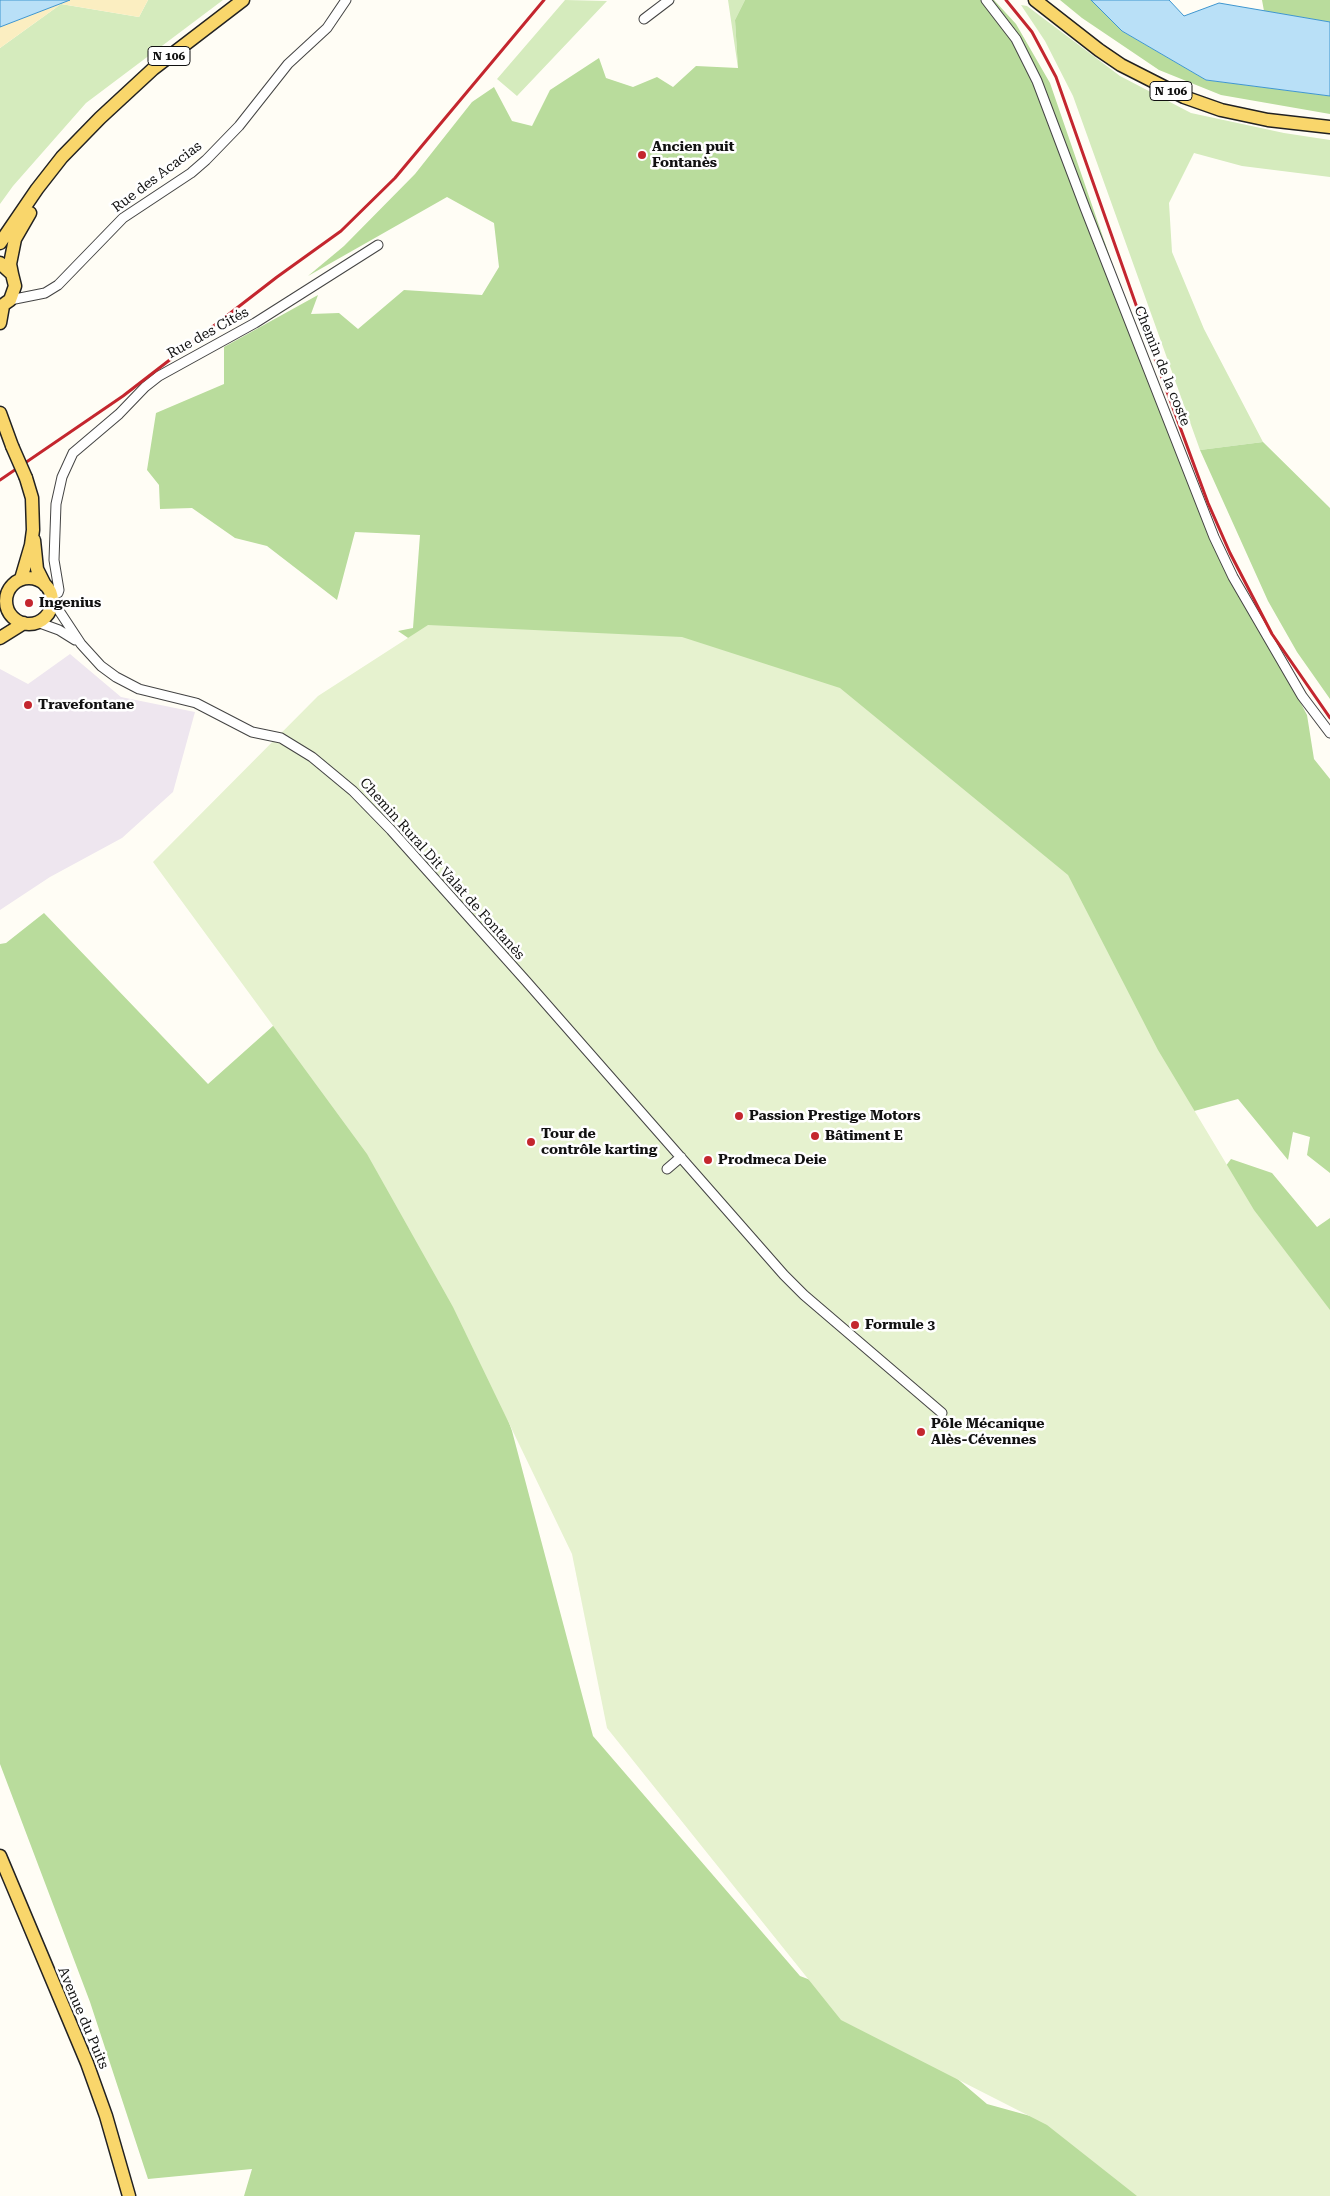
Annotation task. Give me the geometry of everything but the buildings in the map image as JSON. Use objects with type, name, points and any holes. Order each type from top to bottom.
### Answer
[{"type":"main road","name":"N 106","points":[[0,243],[57,163],[100,118],[153,69],[243,0]]},
{"type":"main road","name":"N 106","points":[[1035,0],[1121,65],[1184,97],[1221,110],[1268,120],[1330,127]]},
{"type":"main road","name":"N 106","points":[[13,279],[10,264],[15,239],[28,216],[64,163],[100,118]]},
{"type":"main road","points":[[0,263],[13,279],[14,292],[4,304],[0,323]]},
{"type":"main road","points":[[0,413],[32,498],[37,569],[49,593],[51,609],[38,622],[24,623],[0,638]]},
{"type":"main road","points":[[0,620],[7,605],[9,590],[21,579],[33,530]]},
{"type":"main road","points":[[21,579],[36,579],[49,593]]},
{"type":"main road","points":[[7,605],[12,616],[24,623]]},
{"type":"main road","name":"Avenue du Puits","points":[[0,1856],[87,2063],[106,2116],[129,2196]]},
{"type":"street","name":"Rue des Acacias","points":[[4,304],[32,295],[46,293],[58,285],[123,218],[190,173],[239,126],[274,79],[327,28],[346,0]]},
{"type":"street","points":[[644,19],[669,0]]},
{"type":"street","name":"Chemin de la coste","points":[[986,0],[1016,40],[1038,81],[1095,234],[1214,537],[1229,569],[1302,696],[1330,733]]},
{"type":"street","name":"Rue des Cités","points":[[49,593],[58,592],[59,590],[54,554],[56,504],[59,484],[67,463],[81,444],[119,414],[145,387],[159,376],[255,323],[378,245]]},
{"type":"street","points":[[13,279],[32,295]]},
{"type":"street","name":"Chemin Rural Dit Valat de Fontanès","points":[[49,593],[81,644],[101,666],[116,677],[139,688],[196,703],[252,732],[281,738],[312,757],[334,774],[391,830],[796,1288],[942,1413]]},
{"type":"street","name":"Chemin Rural Dit Valat de Fontanès","points":[[38,622],[59,630],[81,644]]},
{"type":"street","points":[[667,1169],[681,1157]]},
{"type":"shaded area","points":[[70,654],[121,697],[195,712],[173,792],[122,838],[50,877],[0,910],[0,669],[28,684]]},
{"type":"green space","points":[[148,0],[223,0],[86,103],[13,186],[0,204],[0,48],[61,4],[139,17]]},
{"type":"green space","points":[[565,0],[607,1],[517,96],[497,79]]},
{"type":"green space","points":[[728,0],[745,0],[735,20],[738,68]]},
{"type":"green space","points":[[745,0],[994,0],[1016,24],[1050,83],[1115,272],[1214,537],[1307,715],[1314,759],[1330,779],[1330,1173],[1307,1155],[1310,1137],[1293,1132],[1288,1160],[1238,1099],[1187,1113],[430,653],[398,631],[413,628],[420,535],[355,532],[337,600],[267,546],[235,538],[192,508],[160,509],[159,485],[147,470],[156,413],[224,384],[224,347],[318,295],[311,314],[339,313],[358,329],[404,290],[482,295],[499,267],[494,223],[447,197],[308,276],[344,246],[415,174],[472,102],[494,87],[512,121],[532,126],[550,90],[599,58],[606,78],[633,87],[657,77],[673,87],[696,66],[738,68],[735,20]]},
{"type":"green space","points":[[1060,0],[1091,0],[1122,31],[1206,80],[1330,96],[1330,114],[1221,95],[1159,70],[1082,18]]},
{"type":"green space","points":[[1262,0],[1330,0],[1330,22],[1264,11]]},
{"type":"green space","points":[[1021,5],[1027,6],[1120,76],[1191,113],[1284,133],[1330,140],[1330,177],[1242,166],[1194,153],[1169,203],[1172,252],[1204,329],[1263,442],[1200,450],[1073,96],[1045,41]]},
{"type":"green space","points":[[1263,442],[1330,508],[1330,699],[1297,652],[1268,601],[1200,450]]},
{"type":"green space","name":"Pôle Mécanique Alès-Cévennes","points":[[428,625],[682,637],[840,688],[1068,875],[1158,1050],[1254,1210],[1330,1310],[1330,2196],[1137,2196],[1047,2125],[841,2020],[607,1728],[572,1554],[453,1307],[367,1154],[153,862],[318,696]]},
{"type":"green space","points":[[44,913],[208,1084],[292,1009],[439,1225],[512,1431],[593,1736],[800,1976],[867,2002],[987,2104],[1157,2151],[1176,2196],[244,2196],[252,2169],[148,2179],[90,2002],[0,1764],[0,944],[6,943]]},
{"type":"green space","points":[[1231,1159],[1272,1173],[1317,1227],[1330,1218],[1330,1415],[1222,1171]]},
{"type":"sand","points":[[70,0],[148,0],[139,17],[61,4],[0,48],[0,27]]},
{"type":"water","points":[[0,0],[70,0],[0,27]]},
{"type":"water","points":[[1091,0],[1169,0],[1184,16],[1219,3],[1330,22],[1330,96],[1206,80],[1122,31]]},
{"type":"railway","points":[[0,480],[123,396],[277,277],[341,231],[395,178],[544,0]]},
{"type":"railway","points":[[1006,0],[1032,32],[1056,77],[1155,359],[1208,503],[1230,553],[1272,634],[1330,718]]},
{"type":"place","name":"Ancien puit Fontanès","points":[[642,155]]},
{"type":"place","name":"Ingenius","points":[[29,603]]},
{"type":"place","name":"Travefontane","points":[[28,705]]},
{"type":"place","name":"Passion Prestige Motors","points":[[739,1116]]},
{"type":"place","name":"Bâtiment E","points":[[815,1136]]},
{"type":"place","name":"Tour de contrôle karting","points":[[531,1142]]},
{"type":"place","name":"Prodmeca Deie","points":[[708,1160]]},
{"type":"place","name":"Formule 3","points":[[855,1325]]},
{"type":"place","name":"Pôle Mécanique Alès-Cévennes","points":[[921,1432]]}]
